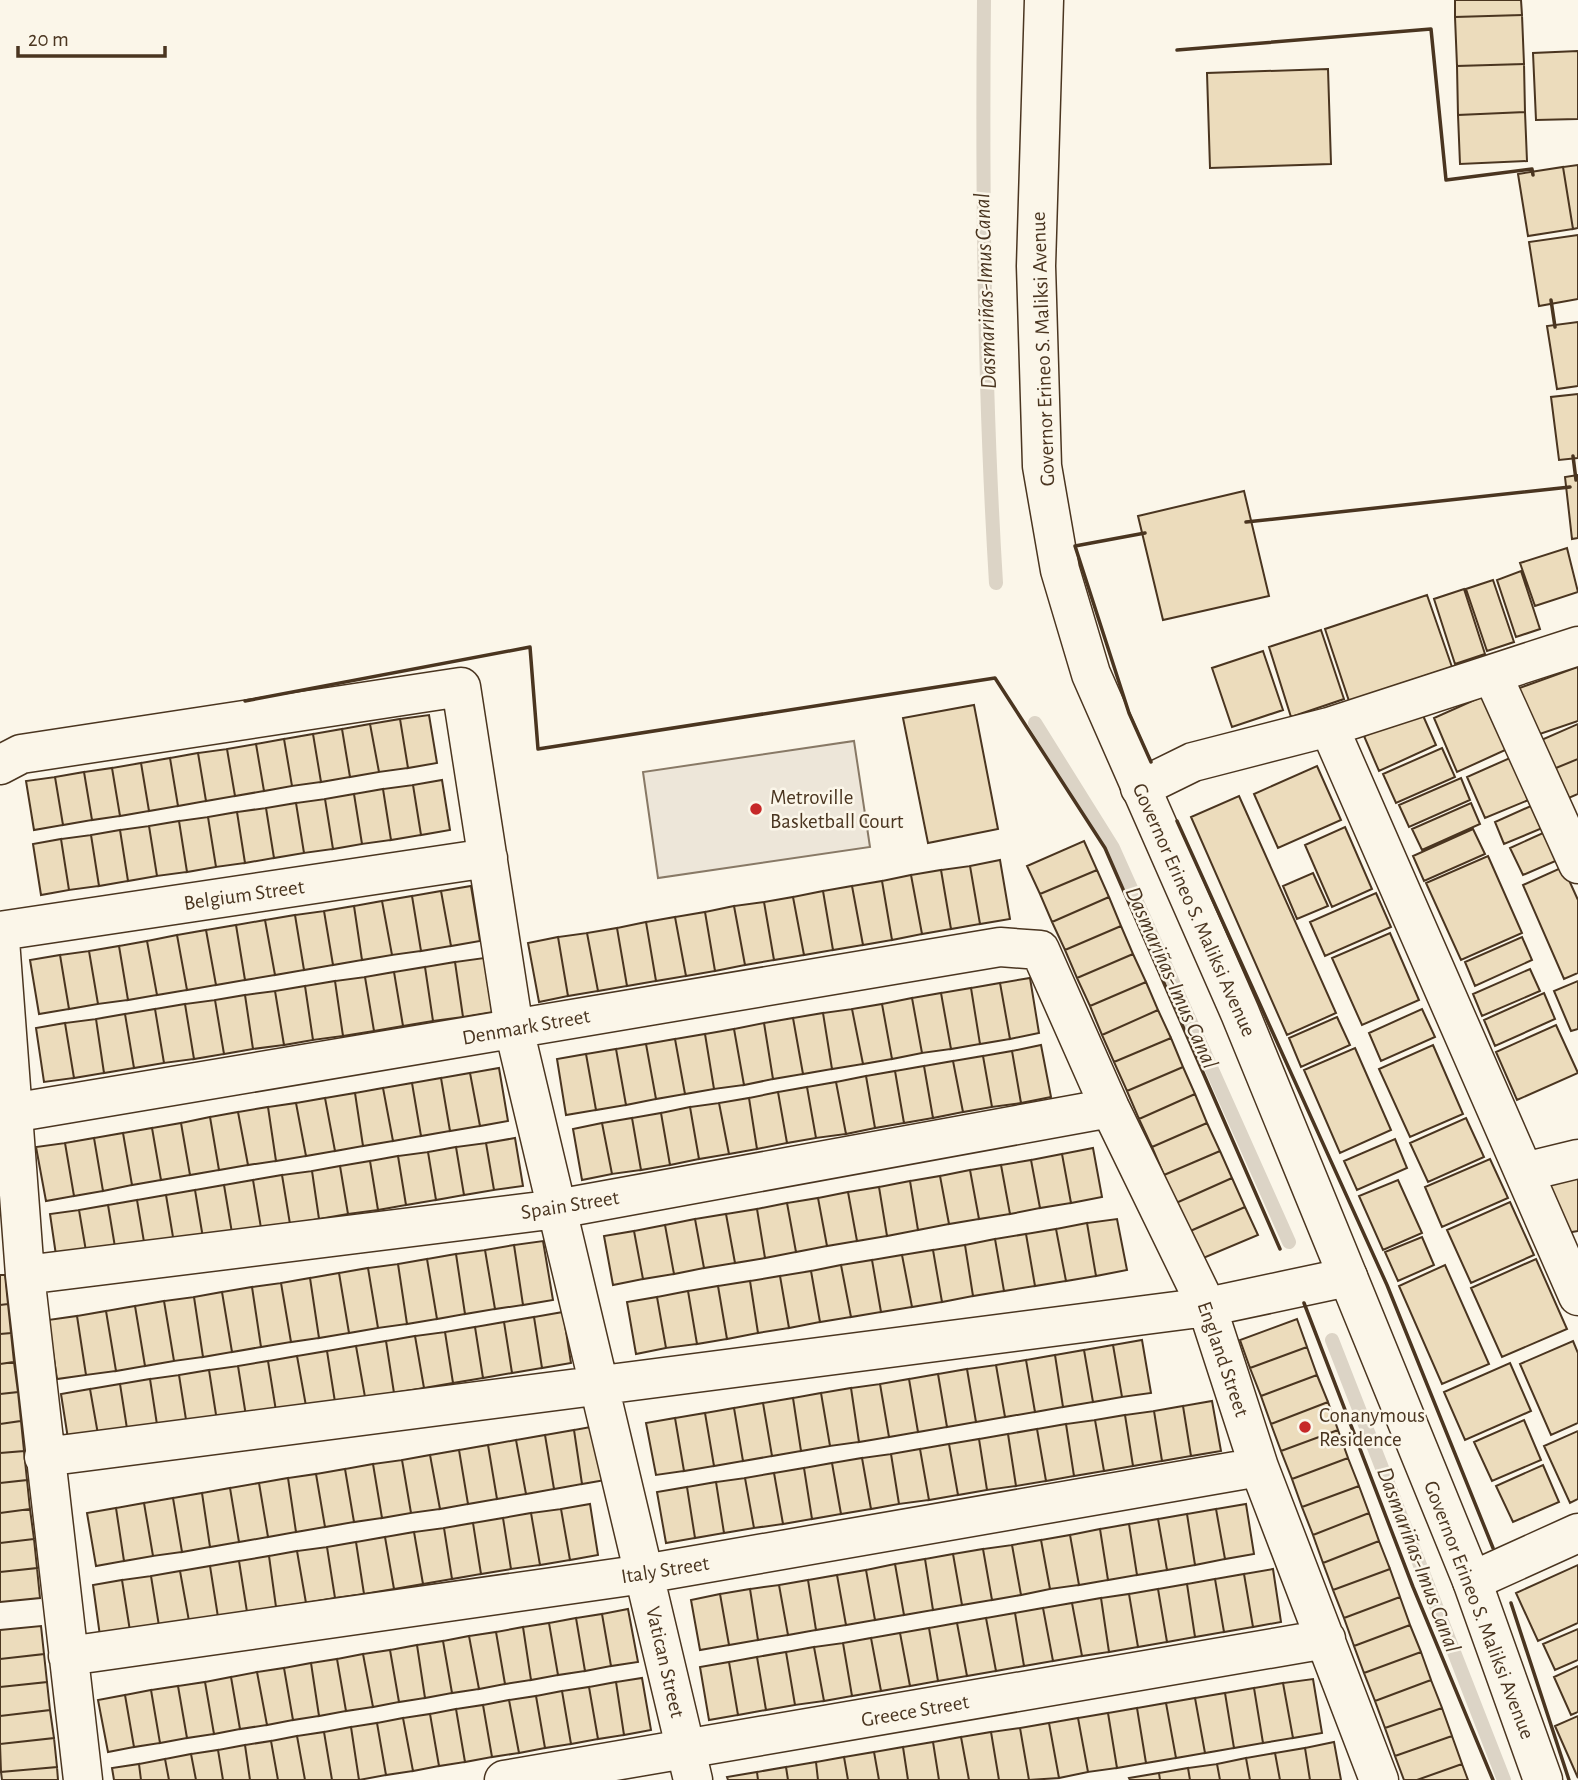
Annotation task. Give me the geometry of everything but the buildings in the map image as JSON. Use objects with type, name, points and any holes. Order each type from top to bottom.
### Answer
[{"type":"street","name":"Governor Erineo S. Maliksi Avenue","points":[[1044,0],[1036,266],[1042,466],[1060,570],[1091,674],[1240,1013],[1348,1277],[1472,1581],[1543,1780]]},
{"type":"street","points":[[1140,788],[1193,762],[1329,727],[1578,646]]},
{"type":"street","points":[[1492,674],[1578,864]]},
{"type":"street","name":"Vatican Street","points":[[0,765],[21,754],[461,687],[514,1029],[689,1765]]},
{"type":"street","points":[[1329,727],[1578,1296]]},
{"type":"street","name":"Belgium Street","points":[[0,931],[488,858]]},
{"type":"street","points":[[0,940],[25,1275],[83,1780]]},
{"type":"street","name":"Denmark Street","points":[[12,1113],[1000,947],[1040,950]]},
{"type":"street","name":"England Street","points":[[1040,950],[1110,1108],[1207,1307],[1259,1467],[1379,1780]]},
{"type":"street","name":"Spain Street","points":[[25,1275],[557,1209],[1110,1108]]},
{"type":"street","points":[[1524,1172],[1578,1158]]},
{"type":"street","points":[[44,1457],[1207,1307],[1348,1277]]},
{"type":"street","name":"Italy Street","points":[[68,1657],[644,1574],[1259,1467]]},
{"type":"street","points":[[1472,1581],[1578,1533]]},
{"type":"street","name":"Greece Street","points":[[504,1780],[689,1765],[1326,1639]]},
{"type":"shaded area","name":"Metroville Basketball Court","points":[[854,741],[870,847],[658,878],[643,772]]},
{"type":"waterway","name":"Dasmariñas-Imus Canal","points":[[984,0],[985,292],[996,583]]},
{"type":"waterway","name":"Dasmariñas-Imus Canal","points":[[1035,723],[1113,848],[1289,1242]]},
{"type":"waterway","name":"Dasmariñas-Imus Canal","points":[[1332,1340],[1504,1780]]},
{"type":"wall","points":[[1177,50],[1431,29],[1446,180],[1532,169],[1533,175]]},
{"type":"wall","points":[[1551,300],[1555,327]]},
{"type":"wall","points":[[1573,456],[1576,480]]},
{"type":"wall","points":[[1246,522],[1570,487]]},
{"type":"wall","points":[[1145,533],[1075,546],[1129,713],[1151,762]]},
{"type":"wall","points":[[245,701],[530,647],[538,749],[995,678],[1105,848],[1280,1249]]},
{"type":"wall","points":[[1177,821],[1387,1285],[1493,1548]]},
{"type":"wall","points":[[1304,1303],[1413,1587],[1493,1780]]},
{"type":"wall","points":[[1511,1603],[1569,1780]]},
{"type":"place","name":"Metroville Basketball Court","points":[[756,809]]},
{"type":"place","name":"Conanymous Residence","points":[[1305,1427]]}]
